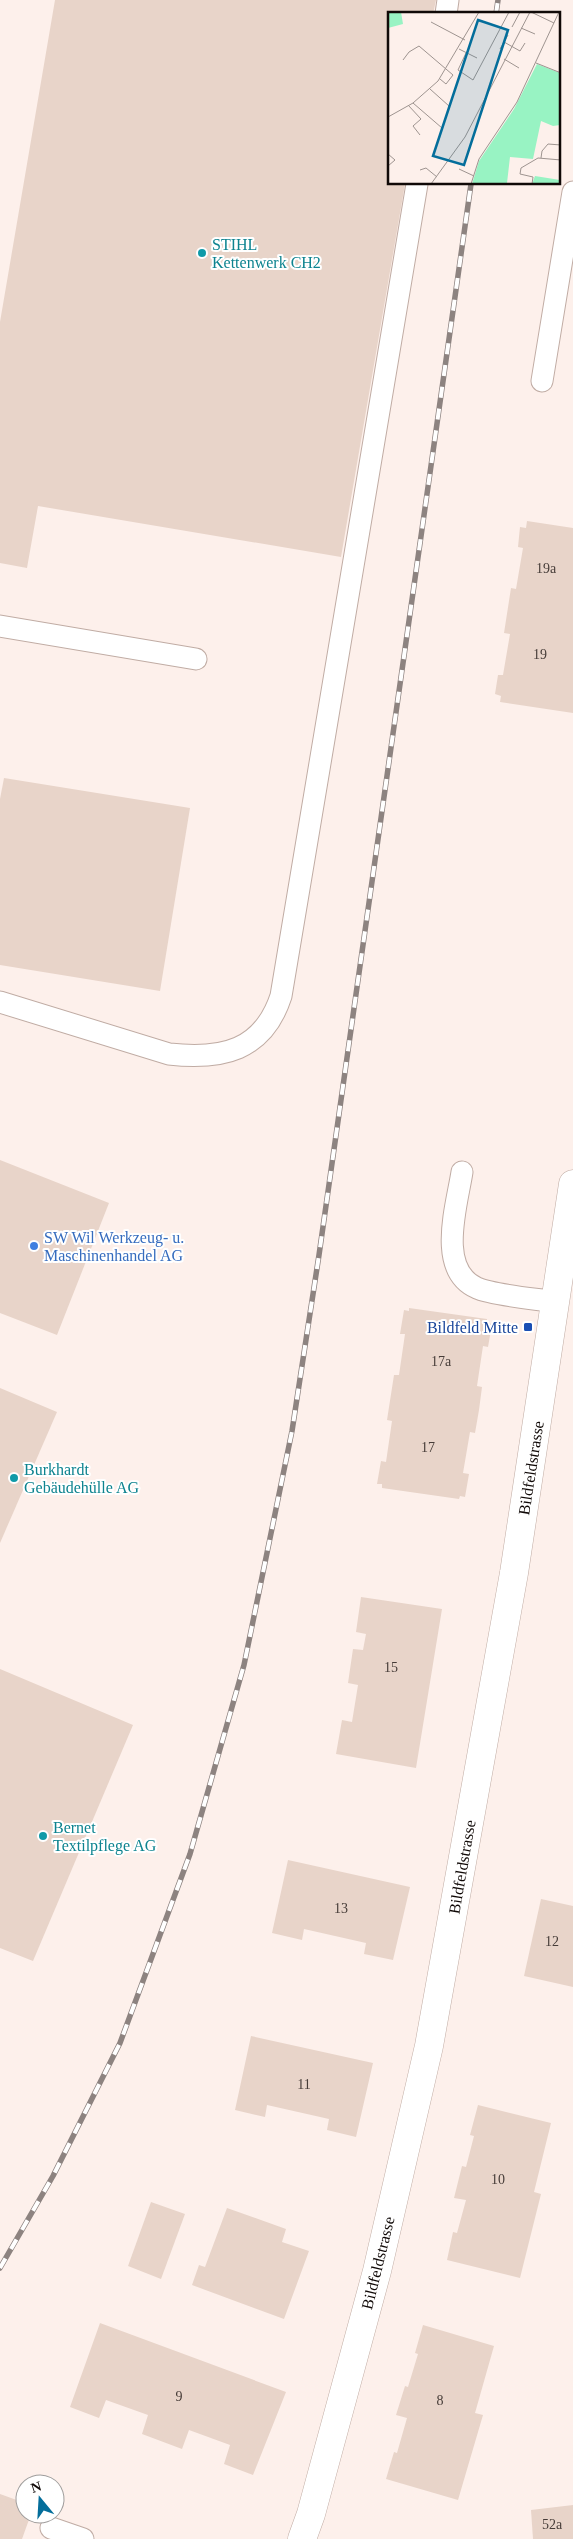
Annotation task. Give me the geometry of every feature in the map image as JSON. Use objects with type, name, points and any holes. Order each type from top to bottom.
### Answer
[{"type":"street","name":"Bildfeldstrasse","points":[[302,2539],[311,2514],[377,2271],[429,2046],[514,1573],[573,1184]]},
{"type":"lane","points":[[0,1002],[169,1054],[185,1056],[220,1054],[238,1049],[252,1041],[264,1030],[275,1014],[281,996],[417,185]]},
{"type":"lane","points":[[542,381],[568,240],[573,192]]},
{"type":"lane","points":[[0,626],[196,659]]},
{"type":"lane","points":[[462,1172],[452,1239],[454,1261],[459,1272],[477,1289],[556,1302]]},
{"type":"lane","points":[[51,2528],[83,2539]]},
{"type":"building","name":"STIHL Kettenwerk CH2","points":[[55,0],[436,0],[433,12],[388,12],[388,185],[405,185],[341,557],[38,506],[27,568],[0,563],[0,322]]},
{"type":"building","points":[[527,521],[573,528],[573,713],[500,702],[501,696],[495,694],[498,675],[503,675],[510,634],[504,633],[511,588],[516,589],[523,548],[518,547],[520,527],[526,528]]},
{"type":"building","points":[[4,778],[190,808],[160,991],[0,965],[0,799]]},
{"type":"building","points":[[0,1160],[109,1203],[57,1335],[0,1313]]},
{"type":"building","points":[[409,1308],[487,1319],[487,1323],[492,1324],[488,1347],[483,1346],[477,1386],[482,1387],[479,1410],[475,1433],[470,1432],[463,1473],[469,1474],[465,1497],[460,1496],[459,1499],[382,1488],[382,1484],[377,1484],[381,1461],[386,1462],[392,1421],[387,1420],[394,1375],[399,1375],[405,1334],[400,1334],[404,1310],[409,1311]]},
{"type":"building","name":"Burkhardt Gebäudehülle AG","points":[[0,1388],[57,1412],[0,1543]]},
{"type":"building","points":[[361,1597],[442,1609],[416,1768],[336,1754],[342,1720],[352,1722],[358,1685],[348,1683],[353,1649],[363,1650],[366,1634],[356,1632]]},
{"type":"building","name":"Bernet Textilpflege AG","points":[[0,1669],[133,1725],[33,1961],[0,1948]]},
{"type":"building","points":[[288,1860],[410,1887],[393,1960],[364,1954],[366,1943],[304,1929],[302,1940],[272,1933]]},
{"type":"building","points":[[541,1899],[573,1906],[573,1987],[524,1976]]},
{"type":"building","points":[[251,2036],[373,2063],[356,2137],[327,2130],[329,2119],[267,2105],[265,2117],[235,2110]]},
{"type":"building","points":[[478,2105],[551,2123],[534,2192],[541,2194],[520,2278],[447,2260],[453,2232],[457,2233],[466,2200],[454,2198],[462,2166],[466,2167],[474,2136],[470,2135]]},
{"type":"building","points":[[151,2202],[185,2214],[161,2279],[128,2266]]},
{"type":"building","points":[[227,2208],[286,2229],[282,2242],[309,2251],[284,2319],[192,2285],[199,2265],[205,2267]]},
{"type":"building","points":[[100,2323],[286,2392],[253,2475],[224,2464],[230,2445],[189,2430],[182,2449],[142,2434],[148,2415],[106,2400],[99,2418],[70,2407]]},
{"type":"building","points":[[423,2325],[494,2346],[475,2413],[483,2415],[458,2500],[386,2479],[394,2452],[397,2453],[407,2418],[396,2415],[405,2386],[408,2387],[418,2354],[415,2353]]},
{"type":"building","points":[[0,2494],[15,2499],[15,2524],[27,2524],[22,2539],[0,2539]]},
{"type":"building","points":[[573,2505],[573,2539],[533,2539],[531,2510]]},
{"type":"railway","points":[[496,12],[498,0]]},
{"type":"railway","points":[[0,2268],[53,2176],[120,2043],[190,1854],[244,1665],[292,1431],[319,1255],[471,185]]},
{"type":"place","name":"STIHL Kettenwerk CH2","points":[[202,253]]},
{"type":"place","name":"SW Wil Werkzeug- u. Maschinenhandel AG","points":[[34,1246]]},
{"type":"place","name":"Bildfeld Mitte","points":[[528,1327]]},
{"type":"place","name":"Burkhardt Gebäudehülle AG","points":[[14,1478]]},
{"type":"place","name":"Bernet Textilpflege AG","points":[[43,1836]]}]
